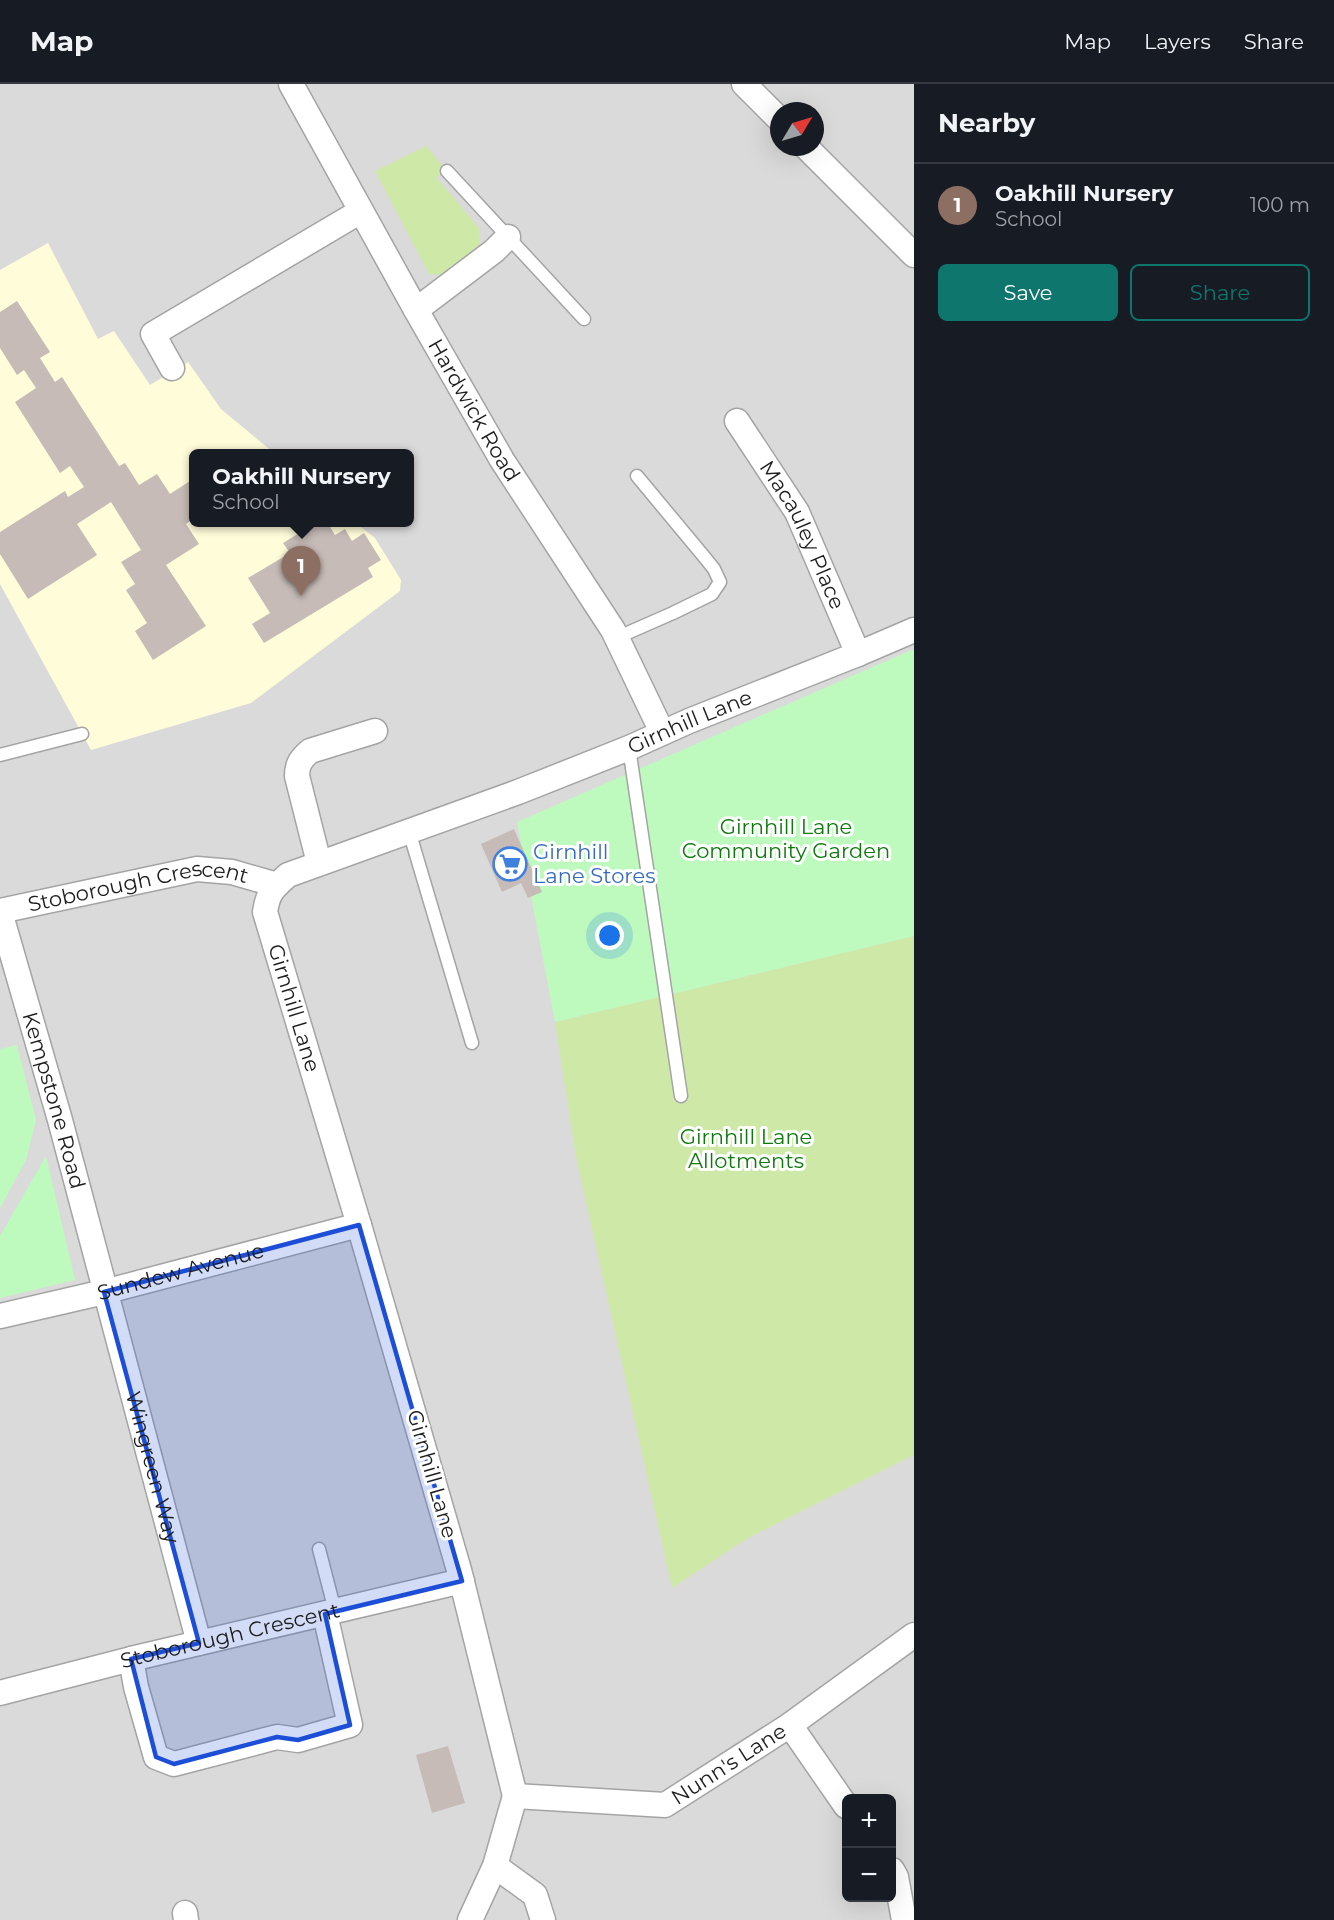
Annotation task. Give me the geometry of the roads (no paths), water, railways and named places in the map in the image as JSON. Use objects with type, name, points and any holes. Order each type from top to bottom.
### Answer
[{"type":"street","name":"Hardwick Road","points":[[291,84],[502,460],[616,638],[662,732]]},
{"type":"street","points":[[744,84],[770,111]]},
{"type":"street","points":[[815,156],[914,255]]},
{"type":"street","points":[[172,368],[153,334],[361,211]]},
{"type":"street","points":[[416,310],[494,251],[508,237]]},
{"type":"street","name":"Macauley Place","points":[[737,422],[797,512],[858,654]]},
{"type":"street","name":"Girnhill Lane","points":[[515,1796],[462,1581],[265,912],[267,897],[288,875],[518,792],[914,630]]},
{"type":"street","points":[[319,863],[297,776],[297,766],[310,751],[375,731]]},
{"type":"street","name":"Stoborough Crescent","points":[[0,911],[196,869],[232,872],[277,885]]},
{"type":"street","name":"Kempstone Road","points":[[0,911],[60,1120],[104,1292]]},
{"type":"street","name":"Sundew Avenue","points":[[0,1316],[104,1292],[359,1225]]},
{"type":"street","name":"Wingreen Way","points":[[104,1292],[199,1643]]},
{"type":"street","name":"Stoborough Crescent","points":[[0,1693],[131,1659],[462,1581]]},
{"type":"street","points":[[131,1659],[156,1757],[174,1764],[277,1737],[298,1740],[351,1725],[330,1612]]},
{"type":"street","name":"Nunn's Lane","points":[[515,1796],[664,1805],[790,1725],[914,1635]]},
{"type":"street","points":[[790,1725],[842,1800]]},
{"type":"street","points":[[470,1920],[495,1866],[515,1796]]},
{"type":"street","points":[[495,1866],[535,1895],[543,1920]]},
{"type":"street","points":[[896,1877],[904,1920]]},
{"type":"lane","points":[[447,171],[584,319]]},
{"type":"lane","points":[[616,638],[712,594],[720,582],[706,560],[637,476]]},
{"type":"lane","points":[[0,755],[82,734]]},
{"type":"lane","points":[[629,748],[681,1096]]},
{"type":"lane","points":[[409,831],[472,1043]]},
{"type":"lane","points":[[319,1549],[330,1612]]},
{"type":"place","name":"Oakhill Nursery","points":[[301,596]]},
{"type":"place","name":"Girnhill Lane Stores","points":[[510,864]]},
{"type":"park label","name":"Girnhill Lane Community Garden","points":[[786,839]]},
{"type":"park label","name":"Girnhill Lane Allotments","points":[[746,1149]]}]
